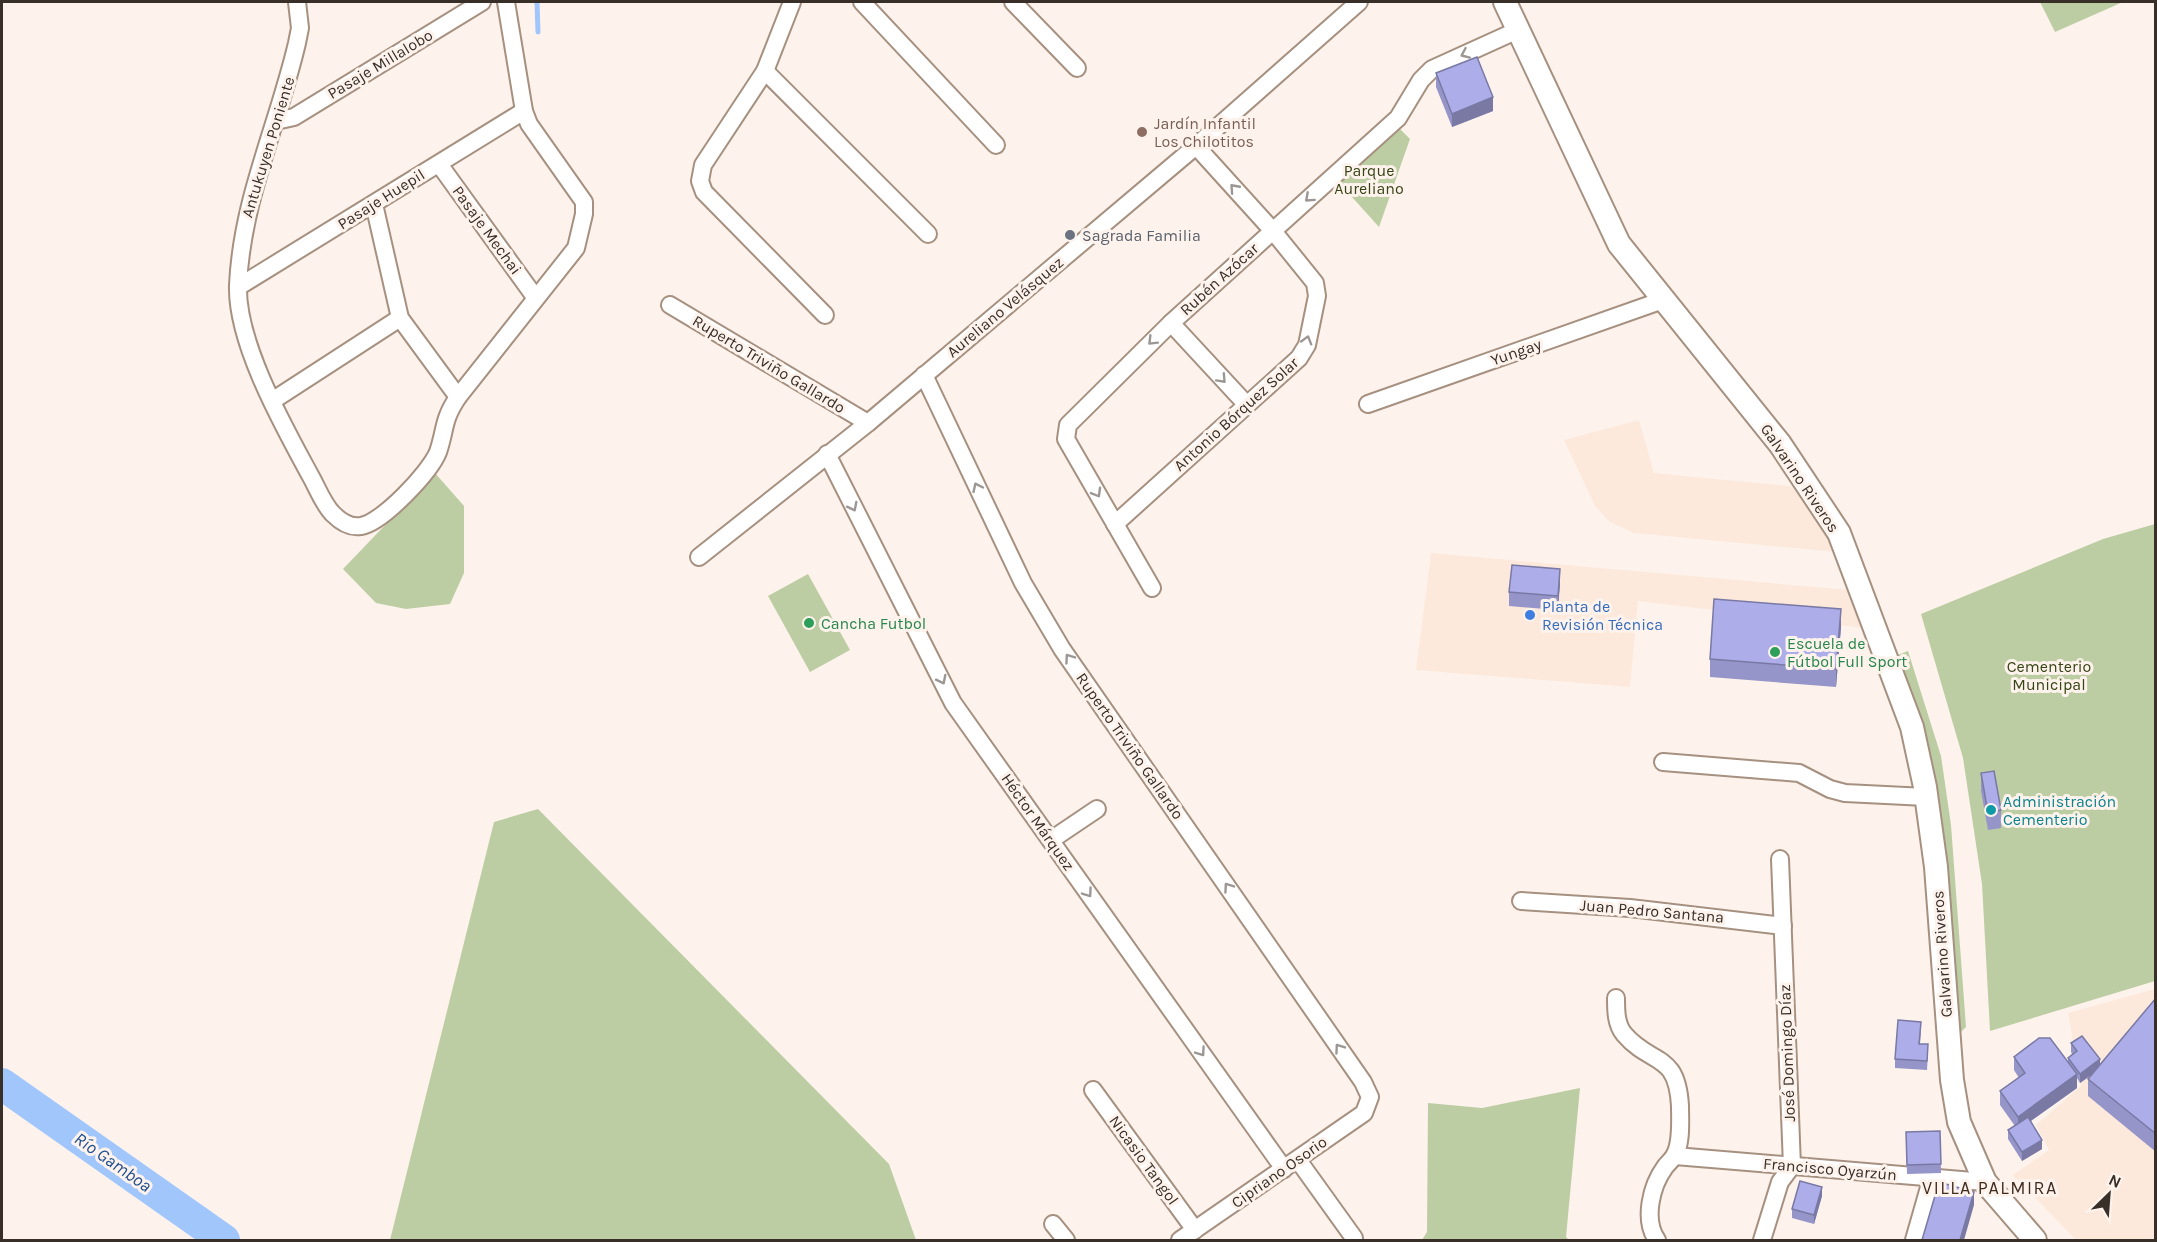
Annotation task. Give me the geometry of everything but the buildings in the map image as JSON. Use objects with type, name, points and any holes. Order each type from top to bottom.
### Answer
[{"type":"street","name":"Antukuyen Poniente","points":[[297,2],[300,28],[297,43],[276,121],[244,223],[238,287],[245,329],[272,401],[331,512],[340,520],[359,527],[387,512],[433,461],[438,451],[444,420],[458,397]]},
{"type":"street","name":"Pasaje Millalobo","points":[[276,121],[294,117],[483,2]]},
{"type":"street","points":[[374,204],[400,318],[458,397],[576,248],[584,214],[584,202],[529,124],[524,111],[506,2]]},
{"type":"street","points":[[792,2],[765,71],[703,165],[702,187],[704,192],[825,315]]},
{"type":"street","points":[[862,2],[996,145]]},
{"type":"street","points":[[1013,2],[1077,69]]},
{"type":"street","name":"Aureliano Velásquez","points":[[699,557],[868,423],[1196,146],[1359,2]]},
{"type":"street","name":"Galvarino Riveros","points":[[1505,2],[1619,244],[1780,444],[1839,533],[1912,727],[1926,797],[1936,867],[1952,1080],[1959,1122],[1985,1182],[2035,1240]]},
{"type":"street","name":"Rubén Azócar","points":[[1152,588],[1066,439],[1068,425],[1171,323],[1398,118],[1421,80],[1432,69],[1518,30]]},
{"type":"street","points":[[765,71],[928,234]]},
{"type":"street","name":"Pasaje Huepil","points":[[238,287],[524,111]]},
{"type":"street","name":"Antonio Bórquez Solar","points":[[1115,524],[1299,358],[1307,345],[1317,296],[1315,283],[1273,231],[1196,146]]},
{"type":"street","name":"Pasaje Mechai","points":[[439,164],[535,297]]},
{"type":"street","name":"Yungay","points":[[1368,404],[1663,300]]},
{"type":"street","name":"Ruperto Triviño Gallardo","points":[[670,305],[868,423]]},
{"type":"street","points":[[272,401],[400,318]]},
{"type":"street","points":[[1171,323],[1246,404]]},
{"type":"street","name":"Ruperto Triviño Gallardo","points":[[924,375],[1023,584],[1062,649],[1363,1082],[1370,1097]]},
{"type":"street","name":"Héctor Márquez","points":[[827,454],[953,704],[1291,1164],[1354,1238]]},
{"type":"street","points":[[1663,762],[1799,773],[1830,789],[1845,793],[1926,797]]},
{"type":"street","points":[[1051,840],[1097,809]]},
{"type":"street","name":"José Domingo Díaz","points":[[1780,859],[1792,1166]]},
{"type":"street","name":"Juan Pedro Santana","points":[[1521,901],[1630,908],[1783,926]]},
{"type":"street","points":[[1616,998],[1617,1019],[1624,1034],[1667,1064],[1675,1076],[1680,1104],[1675,1156],[1664,1168],[1649,1203],[1651,1232],[1657,1240]]},
{"type":"street","name":"Nicasio Tangol","points":[[1093,1089],[1195,1230]]},
{"type":"street","name":"Cipriano Osorio","points":[[1180,1240],[1364,1113],[1370,1097]]},
{"type":"street","name":"Francisco Oyarzún","points":[[1675,1156],[1985,1182]]},
{"type":"street","points":[[1762,1240],[1780,1182],[1792,1166]]},
{"type":"street","points":[[1914,1240],[1932,1177]]},
{"type":"street","points":[[1053,1224],[1066,1240]]},
{"type":"shaded area","points":[[1639,420],[1654,473],[1799,487],[1837,552],[1634,533],[1610,522],[1595,506],[1564,440]]},
{"type":"shaded area","name":"Planta de Revisión Técnica","points":[[1431,553],[1850,590],[1865,628],[1638,601],[1630,687],[1416,670]]},
{"type":"shaded area","points":[[2155,989],[2155,1240],[2076,1240],[2013,1175],[2049,1150],[2036,1125],[2081,1086],[2068,1013]]},
{"type":"green space","points":[[2040,2],[2123,2],[2055,32]]},
{"type":"green space","name":"Parque Aureliano","points":[[1393,122],[1410,139],[1379,227],[1333,176]]},
{"type":"green space","points":[[435,473],[464,506],[464,573],[450,604],[406,609],[376,603],[343,569]]},
{"type":"green space","name":"Cementerio Municipal","points":[[2155,524],[2155,981],[1990,1031],[1982,884],[1963,758],[1921,614],[2103,539]]},
{"type":"green space","name":"Cancha Futbol","points":[[808,574],[850,650],[810,672],[768,596]]},
{"type":"green space","points":[[1908,651],[1941,756],[1951,825],[1966,1027],[1955,1038],[1893,657]]},
{"type":"green space","points":[[538,809],[889,1164],[916,1240],[390,1240],[494,822]]},
{"type":"green space","points":[[1580,1088],[1566,1237],[1569,1240],[1422,1240],[1427,1232],[1428,1103],[1482,1108]]},
{"type":"waterway","points":[[537,2],[538,32]]},
{"type":"waterway","name":"Río Gamboa","points":[[2,1084],[224,1240]]},
{"type":"place","name":"Jardín Infantil Los Chilotitos","points":[[1142,132]]},
{"type":"place","name":"Sagrada Familia","points":[[1070,235]]},
{"type":"place","name":"Planta de Revisión Técnica","points":[[1530,615]]},
{"type":"place","name":"Cancha Futbol","points":[[809,623]]},
{"type":"place","name":"Escuela de Fútbol Full Sport","points":[[1775,652]]},
{"type":"place","name":"Administración Cementerio","points":[[1991,810]]},
{"type":"district","name":"VILLA PALMIRA","points":[[1990,1188]]}]
